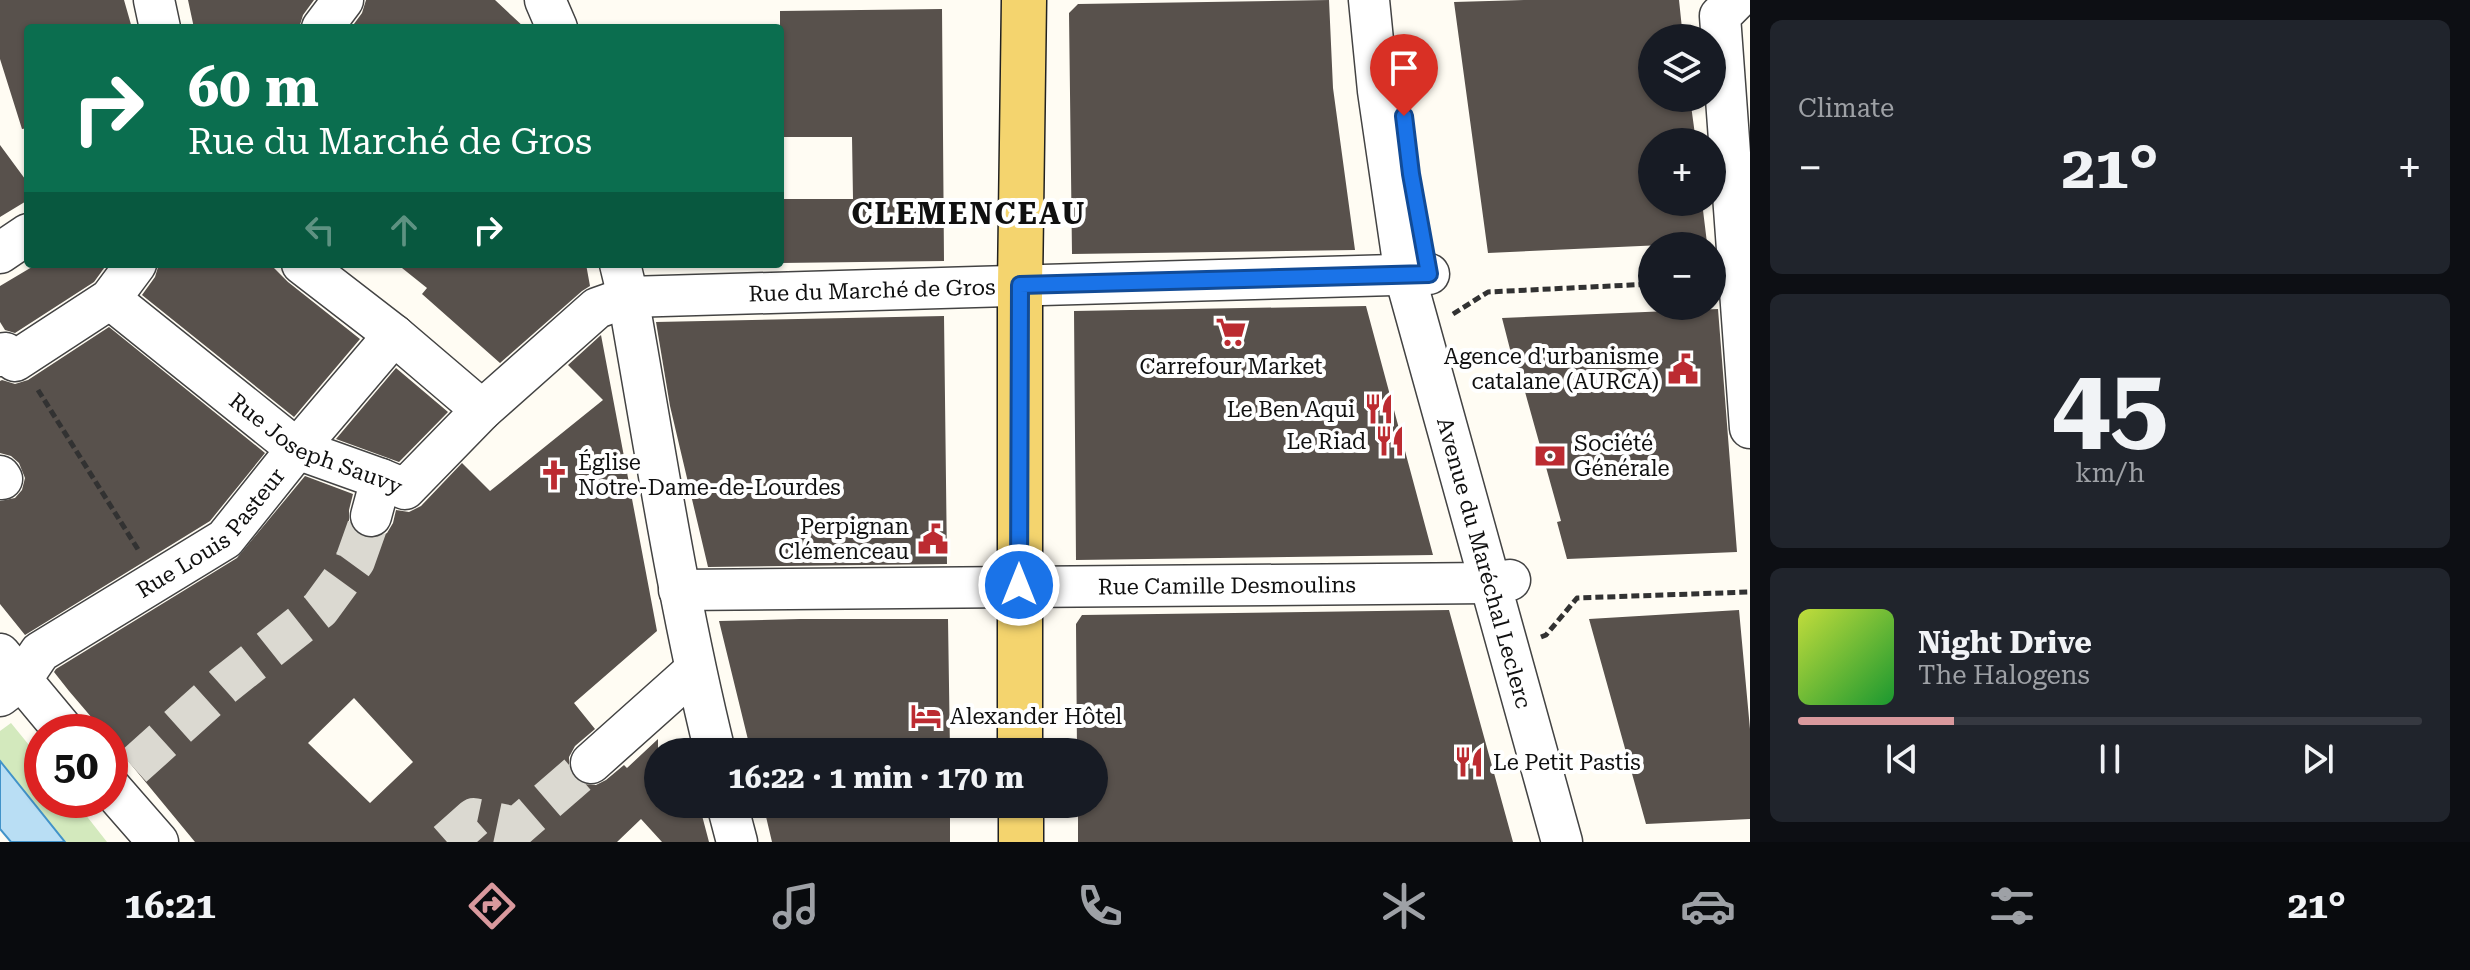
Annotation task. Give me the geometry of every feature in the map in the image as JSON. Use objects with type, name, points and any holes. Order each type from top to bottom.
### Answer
[{"type":"main road","points":[[1020,738],[1020,285],[1024,0]]},
{"type":"main road","points":[[1021,818],[1021,842]]},
{"type":"street","points":[[154,0],[159,24]]},
{"type":"street","points":[[325,24],[343,0]]},
{"type":"street","points":[[545,0],[555,24]]},
{"type":"street","name":"Avenue du Maréchal Leclerc","points":[[1369,0],[1378,91],[1417,275],[1499,582],[1527,641],[1583,842]]},
{"type":"street","name":"Avenue du Maréchal Leclerc","points":[[1391,0],[1411,174],[1417,275],[1441,322],[1499,582],[1562,842]]},
{"type":"street","points":[[1736,0],[1720,16],[1750,428]]},
{"type":"street","points":[[0,253],[24,237]]},
{"type":"street","points":[[9,358],[110,299],[133,268]]},
{"type":"street","points":[[307,268],[394,335],[482,410]]},
{"type":"street","name":"Rue du Marché de Gros","points":[[624,280],[1020,285],[1417,275]]},
{"type":"street","points":[[624,280],[694,671],[711,738]]},
{"type":"street","name":"Rue Joseph Sauvy","points":[[110,299],[297,449],[376,497],[405,489],[482,410],[597,308],[624,280]]},
{"type":"street","name":"Rue Louis Pasteur","points":[[7,677],[40,652],[225,539],[394,335]]},
{"type":"street","name":"Rue Camille Desmoulins","points":[[679,590],[1499,582]]},
{"type":"street","points":[[591,763],[694,671]]},
{"type":"street","points":[[7,677],[46,714]]},
{"type":"street","points":[[128,796],[158,842]]},
{"type":"street","points":[[731,818],[737,842]]},
{"type":"path","points":[[1441,322],[1488,292],[1638,285]]},
{"type":"path","points":[[9,358],[157,581]]},
{"type":"path","points":[[1527,641],[1546,635],[1577,598],[1750,592]]},
{"type":"green space","points":[[11,723],[24,739],[24,791],[0,761],[0,731]]},
{"type":"green space","points":[[46,818],[88,818],[107,842],[65,842]]},
{"type":"water","points":[[0,761],[24,791],[24,818],[46,818],[65,842],[11,842],[0,829]]},
{"type":"building","points":[[0,0],[124,0],[131,24],[24,24],[24,129],[0,59]]},
{"type":"building","points":[[188,0],[314,0],[300,24],[193,24]]},
{"type":"building","points":[[366,0],[495,0],[521,24],[354,24]]},
{"type":"building","points":[[1329,0],[1333,88],[1355,250],[1072,254],[1069,13],[1078,4]]},
{"type":"building","points":[[1679,0],[1682,24],[1638,24],[1638,112],[1692,112],[1694,128],[1638,128],[1638,216],[1704,216],[1706,232],[1638,232],[1638,246],[1488,253],[1454,2]]},
{"type":"building","points":[[942,9],[944,261],[784,263],[784,199],[853,199],[852,137],[784,137],[784,24],[780,24],[780,11]]},
{"type":"building","points":[[0,145],[24,178],[24,202],[0,217]]},
{"type":"building","points":[[30,268],[104,268],[94,282],[15,333],[5,330],[0,322],[0,286]]},
{"type":"building","points":[[158,268],[274,268],[360,339],[294,417],[142,295]]},
{"type":"building","points":[[402,268],[587,268],[590,286],[500,363],[422,294],[427,288]]},
{"type":"building","points":[[1366,306],[1433,555],[1076,560],[1074,311]]},
{"type":"building","points":[[1638,312],[1638,320],[1719,320],[1737,552],[1567,559],[1557,522],[1561,521],[1502,318]]},
{"type":"building","points":[[944,316],[947,564],[708,567],[670,406],[656,322]]},
{"type":"building","points":[[109,327],[265,453],[210,521],[25,635],[0,604],[0,501],[15,498],[22,490],[25,478],[19,463],[11,456],[0,453],[0,381],[15,384],[28,380]]},
{"type":"building","points":[[601,335],[657,631],[574,703],[595,729],[575,746],[569,757],[569,768],[573,778],[583,784],[596,785],[624,765],[627,768],[644,752],[644,818],[703,818],[709,842],[662,842],[641,819],[617,842],[195,842],[128,761],[128,714],[89,714],[54,672],[237,558],[305,476],[353,494],[349,523],[355,533],[366,538],[378,538],[387,533],[396,510],[409,512],[421,506],[462,463],[490,491],[603,400],[568,365]],"holes":[[[354,698],[413,762],[370,803],[308,743]]]},
{"type":"building","points":[[396,368],[448,412],[399,462],[336,439]]},
{"type":"building","points":[[1449,610],[1513,842],[1078,842],[1078,818],[1108,818],[1108,738],[1077,738],[1076,624],[1082,615]]},
{"type":"building","points":[[1739,610],[1750,729],[1750,819],[1646,824],[1589,619]]},
{"type":"building","points":[[948,619],[950,738],[748,738],[719,621]]},
{"type":"building","points":[[766,818],[950,818],[950,842],[772,842]]},
{"type":"tunnel","points":[[133,767],[223,686],[320,609],[355,561],[371,516]]},
{"type":"tunnel","points":[[447,842],[474,818],[517,827],[591,763]]},
{"type":"place","name":"Carrefour Market","points":[[1231,332]]},
{"type":"place","name":"Agence d'urbanisme catalane (AURCA)","points":[[1683,369]]},
{"type":"place","name":"Le Ben Aqui","points":[[1379,409]]},
{"type":"place","name":"Le Riad","points":[[1390,441]]},
{"type":"place","name":"Société Générale","points":[[1550,456]]},
{"type":"place","name":"Église Notre-Dame-de-Lourdes","points":[[554,475]]},
{"type":"place","name":"Perpignan Clémenceau","points":[[933,539]]},
{"type":"place","name":"Alexander Hôtel","points":[[926,716]]},
{"type":"place","name":"Le Petit Pastis","points":[[1469,762]]},
{"type":"district","name":"CLEMENCEAU","points":[[969,213]]},
{"type":"route","points":[[1019,585],[1020,285],[1429,274],[1404,116]]}]
